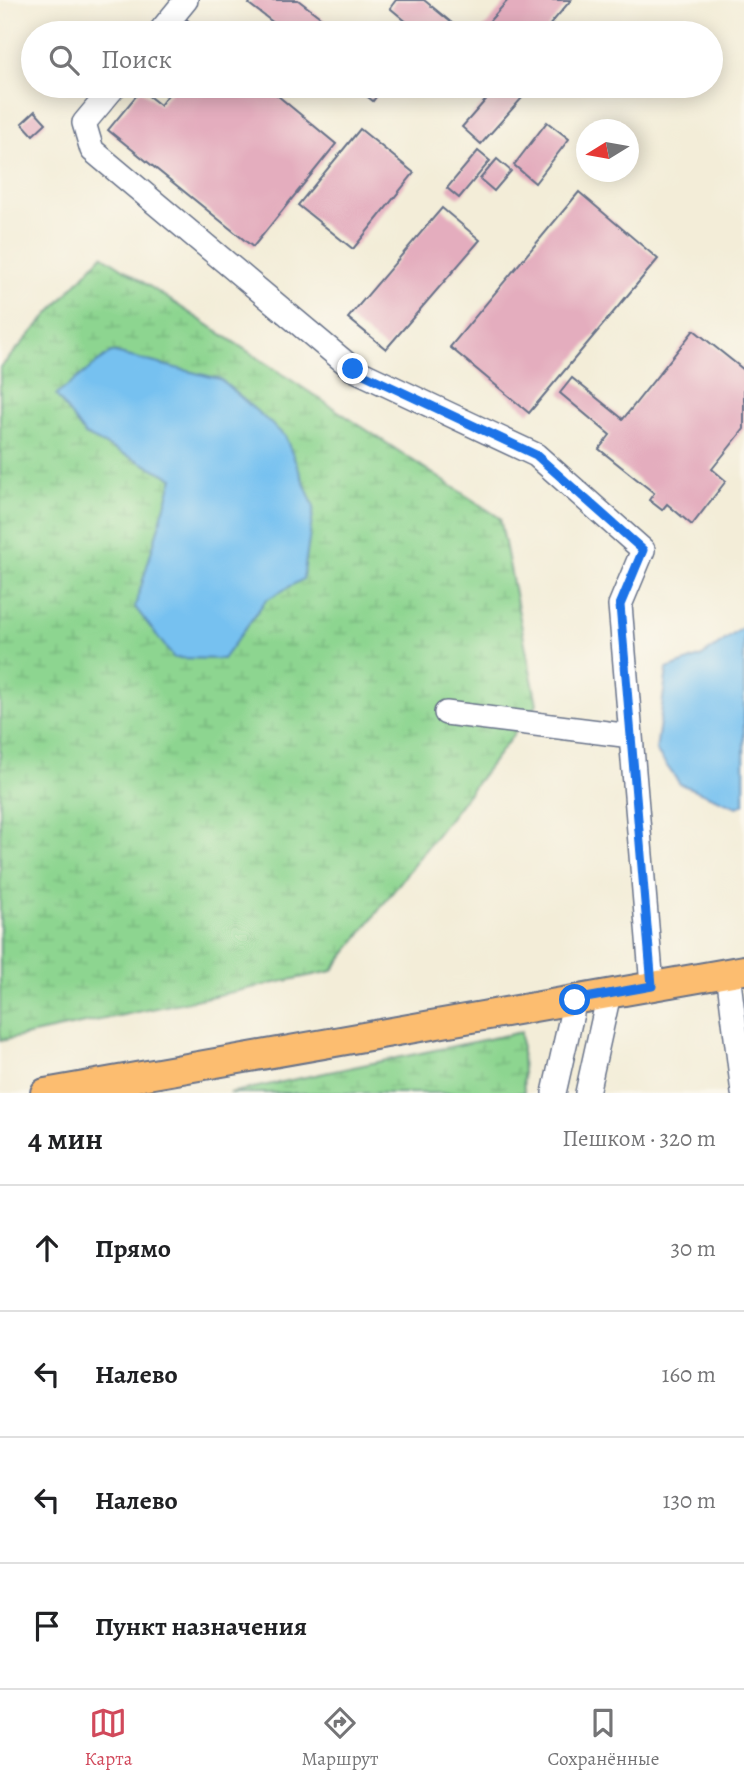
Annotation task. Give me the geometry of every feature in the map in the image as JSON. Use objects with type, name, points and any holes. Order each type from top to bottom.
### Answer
[{"type":"main road","points":[[45,1093],[736,972]]},
{"type":"lane","points":[[169,21],[186,0]]},
{"type":"lane","points":[[105,98],[84,123],[92,150],[353,369],[536,455],[643,550],[620,605],[652,986]]},
{"type":"lane","points":[[446,713],[631,736]]},
{"type":"lane","points":[[736,972],[743,1093]]},
{"type":"lane","points":[[587,1093],[609,994]]},
{"type":"lane","points":[[554,1093],[575,1000]]},
{"type":"green space","points":[[102,255],[500,518],[537,704],[332,971],[0,1041],[0,368]]},
{"type":"green space","points":[[521,1032],[524,1093],[229,1093]]},
{"type":"water","points":[[111,352],[220,379],[285,436],[314,507],[303,579],[266,600],[223,659],[174,658],[135,607],[173,478],[85,435],[56,395]]},
{"type":"water","points":[[744,627],[744,804],[737,807],[680,784],[656,751],[667,669],[702,656]]},
{"type":"building","points":[[252,0],[298,0],[325,21],[271,21],[249,4]]},
{"type":"building","points":[[396,0],[424,0],[449,21],[406,21],[390,8]]},
{"type":"building","points":[[508,0],[571,0],[553,21],[490,21]]},
{"type":"building","points":[[134,98],[151,98],[160,105],[166,98],[280,98],[336,144],[253,247],[108,130]]},
{"type":"building","points":[[487,98],[522,98],[481,144],[462,127]]},
{"type":"building","points":[[35,111],[46,123],[33,135],[22,123]]},
{"type":"building","points":[[547,122],[569,139],[535,183],[514,165]]},
{"type":"building","points":[[360,129],[414,173],[353,249],[298,205]]},
{"type":"building","points":[[478,151],[490,161],[459,198],[447,188]]},
{"type":"building","points":[[497,159],[511,171],[494,191],[480,179]]},
{"type":"building","points":[[579,192],[658,259],[529,413],[450,347]]},
{"type":"building","points":[[442,208],[480,240],[386,349],[348,318]]},
{"type":"building","points":[[694,330],[744,370],[744,429],[712,469],[726,481],[692,525],[667,504],[662,510],[649,500],[654,493],[599,449],[610,435],[560,393],[572,378],[623,419]]},
{"type":"route","points":[[353,369],[536,455],[643,550],[620,605],[652,986],[575,1000]]}]
